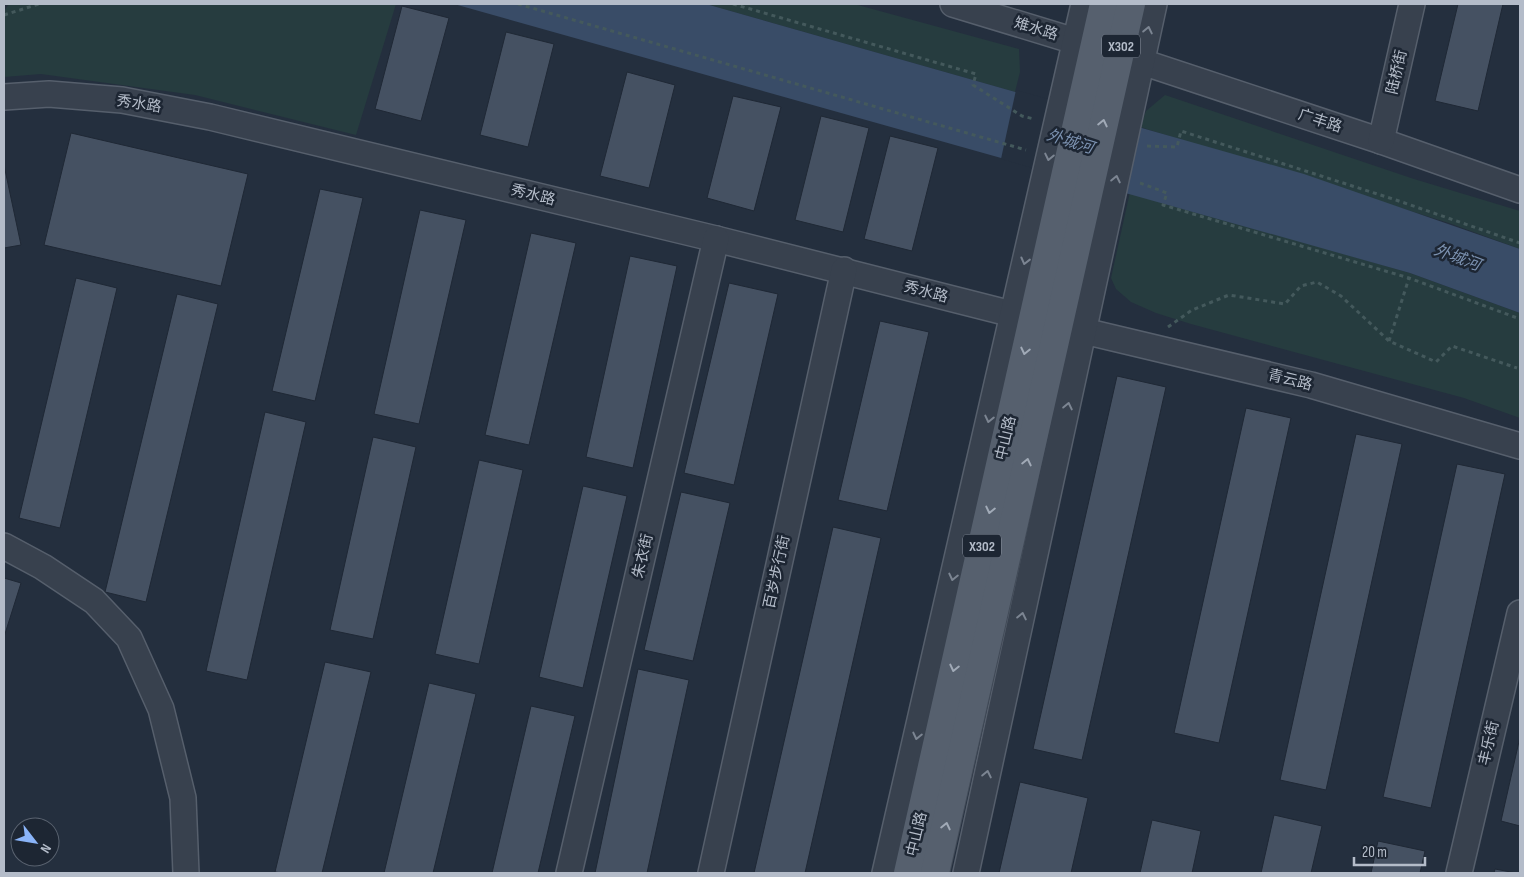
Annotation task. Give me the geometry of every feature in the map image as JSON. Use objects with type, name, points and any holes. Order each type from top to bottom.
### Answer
[{"type":"main road","name":"中山路","points":[[1104,4],[1108,51]]},
{"type":"main road","name":"中山路","points":[[908,873],[1034,319],[1070,220],[1108,51],[1131,4]]},
{"type":"main road","name":"中山路","points":[[935,873],[1034,319]]},
{"type":"street","name":"雉水路","points":[[953,4],[1108,51]]},
{"type":"street","points":[[1084,4],[1108,51]]},
{"type":"street","points":[[886,873],[1034,319],[1070,220],[1108,51],[1154,4]]},
{"type":"street","name":"陆桥街","points":[[1381,141],[1412,4]]},
{"type":"street","name":"广丰路","points":[[1108,51],[1381,141],[1520,190]]},
{"type":"street","name":"秀水路","points":[[4,97],[49,94],[122,100],[210,117],[844,270],[1034,319]]},
{"type":"street","points":[[966,873],[1084,331],[1070,220]]},
{"type":"street","name":"朱衣街","points":[[569,873],[716,239]]},
{"type":"street","name":"百岁步行街","points":[[711,873],[844,270]]},
{"type":"street","name":"青云路","points":[[1034,319],[1311,385],[1520,446]]},
{"type":"street","points":[[4,546],[43,567],[94,601],[129,638],[161,709],[183,798],[186,873]]},
{"type":"street","name":"丰乐街","points":[[1458,873],[1520,613]]},
{"type":"path","points":[[4,15],[39,4]]},
{"type":"path","points":[[518,4],[1035,152]]},
{"type":"path","points":[[733,4],[976,74]]},
{"type":"path","points":[[1181,132],[1396,200],[1520,243]]},
{"type":"path","points":[[1133,181],[1167,193],[1163,206],[1409,278],[1520,319]]},
{"type":"path","points":[[1389,341],[1409,278]]},
{"type":"path","points":[[1142,344],[1192,310],[1229,295],[1285,304],[1301,286],[1317,282],[1341,296],[1389,341],[1436,362],[1452,346],[1517,368]]},
{"type":"green space","points":[[9,4],[396,4],[356,135],[195,95],[41,74],[4,77],[4,11]]},
{"type":"green space","points":[[706,4],[854,4],[1019,49],[1020,72],[1015,92]]},
{"type":"green space","points":[[1165,95],[1414,179],[1520,211],[1520,249],[1449,223],[1140,127],[1146,111]]},
{"type":"green space","points":[[1130,192],[1410,273],[1520,313],[1520,418],[1464,398],[1191,324],[1156,313],[1131,302],[1116,289],[1111,278]]},
{"type":"water","name":"外城河","points":[[454,4],[706,4],[1304,174],[1520,249],[1520,313],[1410,273]]},
{"type":"pier","points":[[1016,90],[1140,125],[1125,194],[1001,159]]},
{"type":"building","points":[[1458,4],[1503,4],[1478,111],[1435,101]]},
{"type":"building","points":[[402,6],[449,18],[421,121],[375,109]]},
{"type":"building","points":[[506,32],[554,44],[528,147],[480,135]]},
{"type":"building","points":[[627,72],[675,85],[649,188],[600,176]]},
{"type":"building","points":[[733,96],[781,107],[754,211],[707,198]]},
{"type":"building","points":[[821,116],[869,128],[843,232],[795,220]]},
{"type":"building","points":[[71,133],[248,174],[221,286],[44,245]]},
{"type":"building","points":[[890,136],[938,148],[912,251],[864,239]]},
{"type":"building","points":[[4,165],[21,245],[4,248]]},
{"type":"building","points":[[320,189],[363,198],[315,401],[272,391]]},
{"type":"building","points":[[420,210],[466,220],[419,424],[374,414]]},
{"type":"building","points":[[531,233],[576,243],[529,445],[485,435]]},
{"type":"building","points":[[630,256],[677,266],[633,468],[586,457]]},
{"type":"building","points":[[76,278],[117,288],[60,528],[19,518]]},
{"type":"building","points":[[729,283],[778,294],[734,485],[684,473]]},
{"type":"building","points":[[177,294],[218,304],[146,602],[105,592]]},
{"type":"building","points":[[880,321],[929,332],[887,511],[838,500]]},
{"type":"building","points":[[1117,376],[1166,387],[1082,760],[1033,749]]},
{"type":"building","points":[[1246,408],[1291,418],[1219,743],[1174,733]]},
{"type":"building","points":[[265,412],[306,422],[247,680],[206,671]]},
{"type":"building","points":[[1356,434],[1402,444],[1326,790],[1280,780]]},
{"type":"building","points":[[373,437],[416,447],[373,639],[330,630]]},
{"type":"building","points":[[479,460],[523,470],[479,664],[435,654]]},
{"type":"building","points":[[1457,464],[1505,474],[1431,808],[1383,797]]},
{"type":"building","points":[[583,486],[627,496],[583,688],[539,677]]},
{"type":"building","points":[[681,492],[730,503],[693,661],[644,650]]},
{"type":"building","points":[[833,527],[881,538],[805,873],[754,873]]},
{"type":"building","points":[[4,578],[21,583],[4,637]]},
{"type":"building","points":[[325,662],[371,672],[322,873],[275,872]]},
{"type":"building","points":[[638,669],[689,680],[647,873],[595,873]]},
{"type":"building","points":[[429,683],[476,694],[433,873],[384,873]]},
{"type":"building","points":[[531,706],[575,716],[538,873],[492,873]]},
{"type":"building","points":[[1520,737],[1520,826],[1501,821]]},
{"type":"building","points":[[1020,782],[1088,798],[1071,873],[999,873]]},
{"type":"building","points":[[1274,815],[1322,826],[1311,873],[1261,873]]},
{"type":"building","points":[[1152,820],[1201,831],[1192,873],[1140,873]]},
{"type":"building","points":[[1378,841],[1425,851],[1420,873],[1371,873]]},
{"type":"building","points":[[1495,869],[1516,873],[1494,873]]}]
